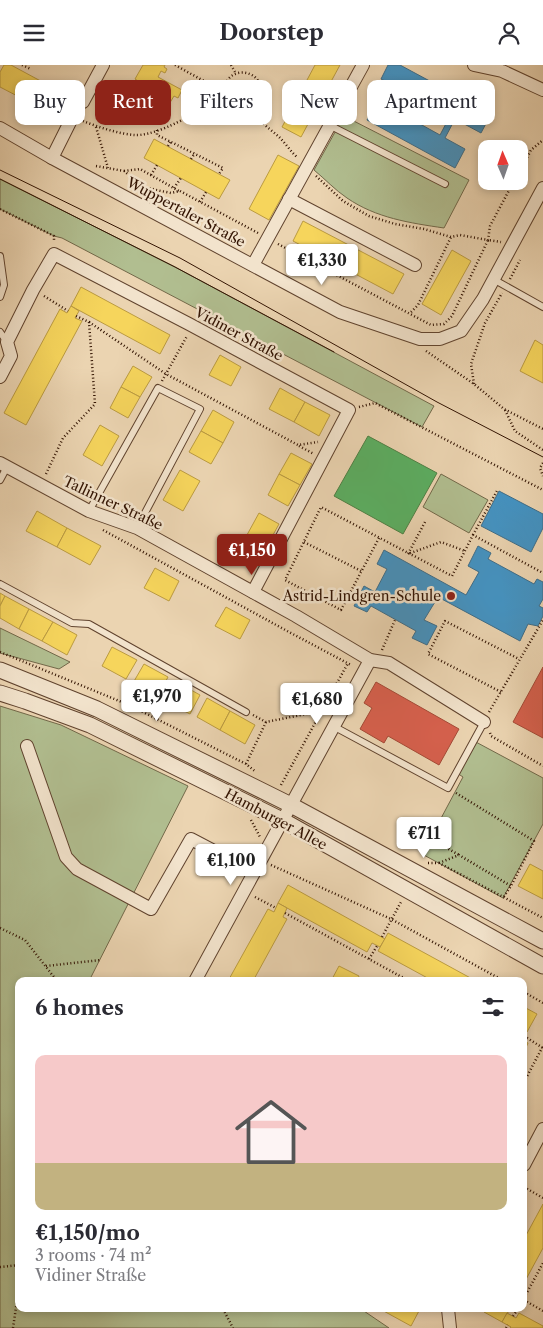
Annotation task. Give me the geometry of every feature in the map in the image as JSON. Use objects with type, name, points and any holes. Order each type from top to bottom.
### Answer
[{"type":"street","points":[[52,158],[80,102],[83,102],[103,65]]},
{"type":"street","points":[[354,80],[362,65]]},
{"type":"street","points":[[474,65],[502,71],[543,90]]},
{"type":"street","points":[[253,265],[330,125]]},
{"type":"street","name":"Wuppertaler Straße","points":[[0,128],[52,158],[340,312],[420,339],[440,339],[461,331],[494,279],[543,188]]},
{"type":"street","points":[[289,199],[415,265]]},
{"type":"street","name":"Vidiner Straße","points":[[0,377],[11,356],[4,337],[54,254],[349,410]]},
{"type":"street","points":[[253,592],[349,410]]},
{"type":"street","name":"Tallinner Straße","points":[[3,465],[89,511],[137,528],[253,592],[370,664],[389,663],[484,722]]},
{"type":"street","points":[[197,977],[333,726],[370,664]]},
{"type":"street","name":"Hamburger Allee","points":[[0,670],[97,709],[290,805],[543,941]]},
{"type":"street","name":"Hamburger Allee","points":[[0,693],[90,725],[282,820],[543,966]]},
{"type":"street","points":[[27,746],[66,857],[77,869],[151,909],[191,839],[254,872]]},
{"type":"street","points":[[527,1159],[543,1129]]},
{"type":"street","points":[[448,1312],[450,1328]]},
{"type":"lane","points":[[330,125],[445,184]]},
{"type":"lane","points":[[0,256],[4,285],[0,297]]},
{"type":"lane","points":[[494,279],[543,307]]},
{"type":"lane","points":[[89,511],[158,387],[200,409],[137,528]]},
{"type":"lane","points":[[0,480],[3,465]]},
{"type":"lane","points":[[0,584],[72,623],[89,624],[246,712]]},
{"type":"lane","points":[[333,726],[448,788],[484,722]]},
{"type":"path","points":[[22,65],[31,69]]},
{"type":"path","points":[[175,65],[202,80]]},
{"type":"path","points":[[231,65],[235,72]]},
{"type":"path","points":[[226,80],[228,76],[239,69],[252,72],[258,80]]},
{"type":"path","points":[[96,127],[108,168]]},
{"type":"path","points":[[157,131],[157,135],[223,168],[219,174]]},
{"type":"path","points":[[168,146],[171,141]]},
{"type":"path","points":[[528,156],[531,151],[543,141]]},
{"type":"path","points":[[191,159],[195,153]]},
{"type":"path","points":[[151,175],[157,165]]},
{"type":"path","points":[[93,166],[124,171],[140,169],[267,239],[431,325],[444,324],[452,316],[488,240]]},
{"type":"path","points":[[124,171],[142,186],[171,193],[180,191]]},
{"type":"path","points":[[174,188],[181,178]]},
{"type":"path","points":[[200,202],[206,192]]},
{"type":"path","points":[[0,209],[54,236]]},
{"type":"path","points":[[411,312],[418,305],[451,237]]},
{"type":"path","points":[[474,384],[470,364],[485,323],[523,254]]},
{"type":"path","points":[[33,290],[68,311]]},
{"type":"path","points":[[76,316],[89,322],[166,373],[324,459]]},
{"type":"path","points":[[40,485],[63,438],[95,404],[89,322]]},
{"type":"path","points":[[158,387],[193,326]]},
{"type":"path","points":[[420,347],[474,384],[504,409],[543,429]]},
{"type":"path","points":[[349,410],[375,403],[543,491]]},
{"type":"path","points":[[504,409],[515,431],[543,450]]},
{"type":"path","points":[[298,445],[334,439]]},
{"type":"path","points":[[543,463],[540,469],[543,476]]},
{"type":"path","points":[[379,538],[341,610],[284,580],[321,507],[452,577],[498,489]]},
{"type":"path","points":[[408,554],[425,523]]},
{"type":"path","points":[[103,530],[348,663],[370,664],[395,620]]},
{"type":"path","points":[[473,535],[543,573]]},
{"type":"path","points":[[304,542],[361,571]]},
{"type":"path","points":[[408,554],[440,542],[465,551]]},
{"type":"path","points":[[501,692],[428,654],[446,621],[519,659]]},
{"type":"path","points":[[543,622],[519,659],[484,722],[491,737],[543,766]]},
{"type":"path","points":[[281,785],[348,663]]},
{"type":"path","points":[[246,712],[266,722],[321,711]]},
{"type":"path","points":[[246,764],[266,722]]},
{"type":"path","points":[[448,788],[534,841],[512,887],[504,898]]},
{"type":"path","points":[[412,828],[512,887]]},
{"type":"path","points":[[423,863],[439,863],[459,855]]},
{"type":"path","points":[[260,861],[391,919],[497,977]]},
{"type":"path","points":[[439,863],[543,918]]},
{"type":"path","points":[[244,890],[276,908]]},
{"type":"path","points":[[382,937],[401,902]]},
{"type":"path","points":[[284,913],[402,977]]},
{"type":"path","points":[[0,928],[25,940],[54,977]]},
{"type":"path","points":[[370,959],[377,946]]},
{"type":"path","points":[[45,966],[101,960]]},
{"type":"path","points":[[527,994],[543,1003]]},
{"type":"path","points":[[527,1039],[543,1047],[527,1076]]},
{"type":"path","points":[[527,1189],[543,1198]]},
{"type":"path","points":[[527,1293],[543,1263]]},
{"type":"path","points":[[0,1267],[15,1265]]},
{"type":"path","points":[[527,1301],[543,1311]]},
{"type":"path","points":[[13,1328],[15,1312]]},
{"type":"path","points":[[225,1312],[233,1328]]},
{"type":"path","points":[[513,1316],[516,1312]]},
{"type":"green space","points":[[357,123],[469,180],[444,228],[406,222],[381,215],[358,205],[343,195],[314,170],[339,125],[357,125]]},
{"type":"green space","points":[[0,179],[175,267],[434,406],[422,427],[62,238],[54,236],[0,209]]},
{"type":"green space","points":[[441,474],[488,500],[469,533],[423,507]]},
{"type":"green space","points":[[0,628],[70,662],[59,669],[0,653]]},
{"type":"green space","points":[[0,706],[61,725],[188,786],[91,977],[15,977],[15,1312],[365,1312],[389,1328],[0,1328]]},
{"type":"green space","points":[[474,741],[543,778],[543,824],[503,898],[422,854],[463,777],[457,773]]},
{"type":"building: Homes","points":[[4,65],[11,65],[39,80],[15,80],[15,95],[0,87],[0,72]]},
{"type":"building: Homes","points":[[143,65],[165,65],[164,67],[167,69],[165,73],[161,71],[158,77],[164,80],[135,79]]},
{"type":"building: Homes","points":[[315,65],[340,65],[332,80],[307,80]]},
{"type":"building: Homes","points":[[171,84],[181,89],[178,98],[174,96],[171,101]]},
{"type":"building: Homes","points":[[283,125],[308,125],[301,137],[282,127]]},
{"type":"building: Homes","points":[[154,139],[230,180],[219,199],[144,158]]},
{"type":"building: Homes","points":[[278,155],[299,166],[269,220],[249,209]]},
{"type":"building: Homes","points":[[303,221],[404,274],[393,294],[293,241]]},
{"type":"building: Homes","points":[[452,250],[471,261],[441,315],[422,304]]},
{"type":"building: Homes","points":[[81,287],[170,335],[160,354],[71,306]]},
{"type":"building: Homes","points":[[71,306],[79,311],[75,318],[82,321],[26,425],[4,413],[60,309],[67,313]]},
{"type":"building: Homes","points":[[535,340],[543,345],[543,383],[520,371]]},
{"type":"building: Homes","points":[[220,355],[241,367],[231,386],[209,375]]},
{"type":"building: Homes","points":[[133,366],[152,377],[140,397],[121,387]]},
{"type":"building: Homes","points":[[121,387],[140,397],[128,418],[110,408]]},
{"type":"building: Homes","points":[[280,388],[305,402],[294,422],[269,409]]},
{"type":"building: Homes","points":[[305,402],[330,415],[319,436],[294,422]]},
{"type":"building: Homes","points":[[213,410],[234,422],[223,443],[201,431]]},
{"type":"building: Homes","points":[[100,425],[119,436],[102,466],[83,455]]},
{"type":"building: Homes","points":[[201,431],[223,443],[211,464],[189,452]]},
{"type":"building: Homes","points":[[291,453],[312,464],[300,485],[279,474]]},
{"type":"building: Homes","points":[[180,470],[200,481],[183,511],[163,500]]},
{"type":"building: Homes","points":[[279,474],[300,485],[288,506],[268,495]]},
{"type":"building: Homes","points":[[37,511],[67,528],[57,547],[26,531]]},
{"type":"building: Homes","points":[[259,513],[279,524],[262,555],[242,544]]},
{"type":"building: Homes","points":[[67,528],[101,546],[90,565],[57,547]]},
{"type":"building: Homes","points":[[155,568],[179,581],[169,601],[144,588]]},
{"type":"building: Homes","points":[[0,593],[5,596],[0,606]]},
{"type":"building: Homes","points":[[5,596],[29,609],[19,629],[0,618],[0,606]]},
{"type":"building: Homes","points":[[226,607],[250,620],[240,639],[215,626]]},
{"type":"building: Homes","points":[[29,609],[53,622],[42,641],[19,629]]},
{"type":"building: Homes","points":[[53,622],[77,635],[67,655],[42,641]]},
{"type":"building: Homes","points":[[112,647],[137,660],[126,679],[102,666]]},
{"type":"building: Homes","points":[[144,664],[168,677],[158,696],[133,683]]},
{"type":"building: Homes","points":[[175,681],[200,695],[190,714],[165,701]]},
{"type":"building: Homes","points":[[207,698],[230,711],[220,730],[197,717]]},
{"type":"building: Homes","points":[[230,711],[255,725],[245,744],[220,730]]},
{"type":"building: Homes","points":[[530,864],[543,871],[543,899],[518,886]]},
{"type":"building: Homes","points":[[288,885],[385,939],[380,947],[372,943],[367,952],[278,903]]},
{"type":"building: Homes","points":[[278,903],[287,908],[283,917],[287,919],[255,977],[230,977],[268,909],[274,912]]},
{"type":"building: Homes","points":[[388,933],[469,977],[426,977],[378,951]]},
{"type":"building: Homes","points":[[339,966],[359,976],[359,977],[333,977]]},
{"type":"building: Homes","points":[[527,1009],[537,1014],[527,1032]]},
{"type":"building: Homes","points":[[543,1204],[543,1248],[527,1277],[527,1233]]},
{"type":"building: Homes","points":[[385,1312],[418,1312],[411,1326]]},
{"type":"building: Homes","points":[[484,1312],[508,1312],[502,1322]]},
{"type":"building: Homes","points":[[507,1313],[516,1318],[519,1313],[543,1326],[543,1328],[510,1328],[502,1322]]},
{"type":"building: Shops","points":[[543,667],[543,738],[513,722]]},
{"type":"building: Shops","points":[[376,682],[459,729],[439,765],[388,736],[384,743],[360,729],[372,708],[364,703]]},
{"type":"building: Schools","points":[[388,65],[400,65],[428,80],[381,79]]},
{"type":"building: Schools","points":[[376,125],[422,125],[440,135],[445,125],[452,125],[445,138],[465,149],[455,168]]},
{"type":"building: Schools","points":[[466,125],[485,125],[481,133]]},
{"type":"building: Schools","points":[[499,491],[543,514],[543,528],[531,552],[481,526]]},
{"type":"building: Schools","name":"Astrid-Lindgren-Schule","points":[[478,546],[491,553],[488,559],[534,584],[537,579],[543,582],[543,599],[539,606],[543,608],[543,616],[538,626],[528,624],[520,641],[438,597],[424,620],[437,626],[427,645],[412,638],[416,631],[371,606],[367,612],[354,606],[364,586],[375,592],[387,569],[377,564],[384,550],[466,595],[479,572],[468,566]]},
{"type":"building: Public","points":[[368,436],[437,473],[403,534],[334,496]]},
{"type":"tram line","points":[[0,170],[180,258],[437,402],[543,457]]},
{"type":"tram line","points":[[0,179],[175,267],[334,352]]},
{"type":"place","name":"Astrid-Lindgren-Schule","points":[[451,596]]}]
